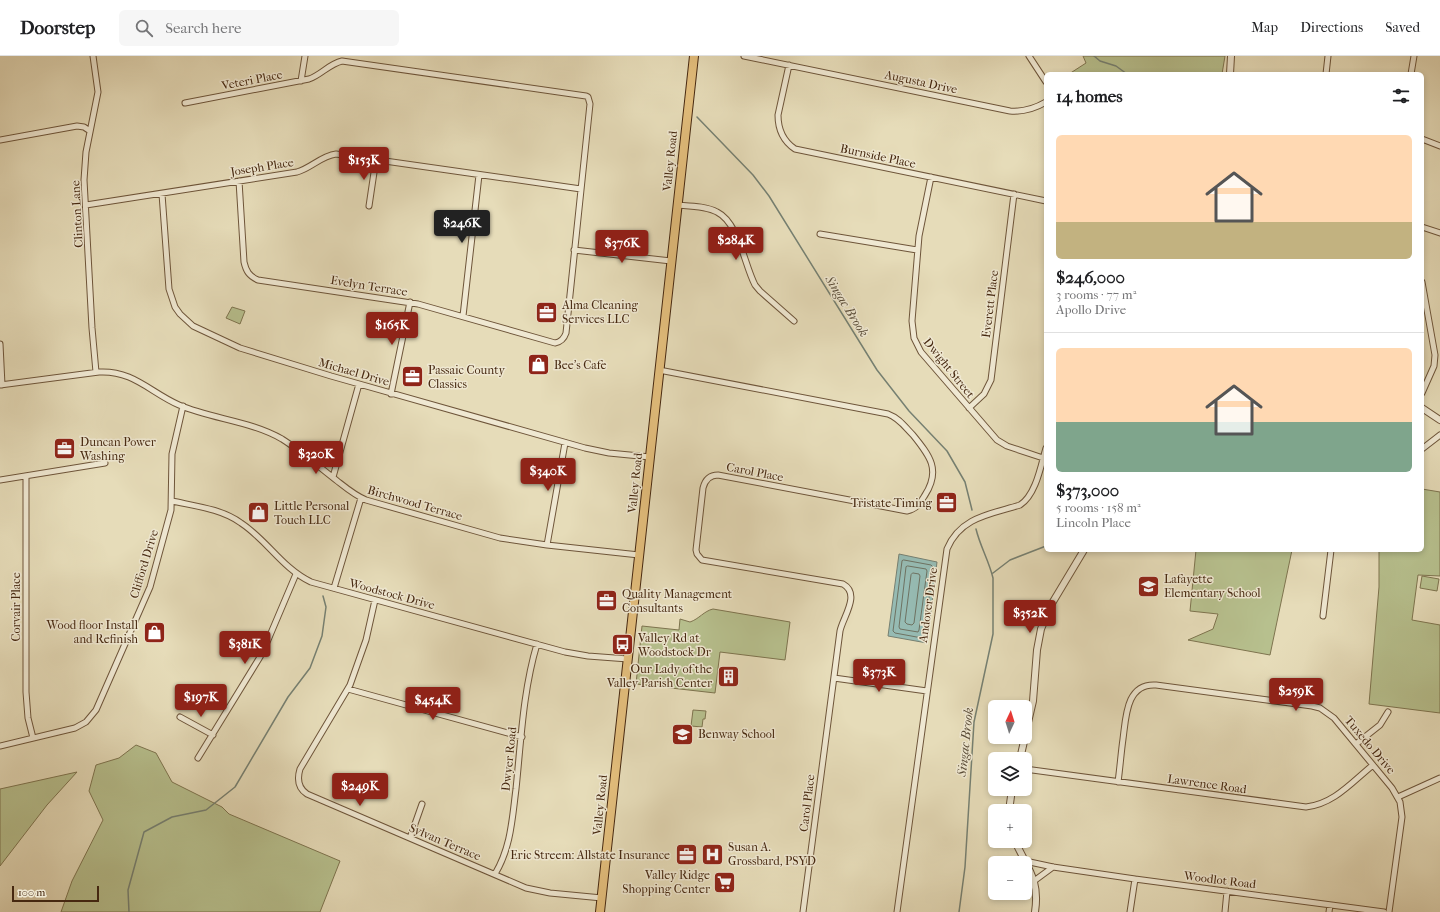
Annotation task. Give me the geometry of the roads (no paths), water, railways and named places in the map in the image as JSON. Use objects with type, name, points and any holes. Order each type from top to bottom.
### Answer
[{"type":"main road","name":"Valley Road","points":[[600,912],[694,56]]},
{"type":"street","name":"Clinton Lane","points":[[93,56],[98,92],[84,166],[92,328],[96,372]]},
{"type":"street","points":[[302,81],[305,56]]},
{"type":"street","name":"Augusta Drive","points":[[744,56],[1010,110],[1031,110],[1044,103]]},
{"type":"street","points":[[1029,56],[1044,79]]},
{"type":"street","points":[[1230,72],[1232,56]]},
{"type":"street","points":[[1326,72],[1328,56]]},
{"type":"street","points":[[1411,72],[1414,56]]},
{"type":"street","name":"Veteri Place","points":[[185,103],[302,81],[316,76],[336,62],[348,61],[586,96],[590,100],[590,112],[581,189]]},
{"type":"street","name":"Burnside Place","points":[[789,65],[778,115],[778,122],[782,136],[790,146],[808,152],[1044,201]]},
{"type":"street","points":[[0,140],[78,126],[84,127],[90,131]]},
{"type":"street","points":[[1424,140],[1440,146]]},
{"type":"street","name":"Joseph Place","points":[[86,205],[301,171],[323,157],[336,154],[581,189]]},
{"type":"street","points":[[368,206],[376,159]]},
{"type":"street","points":[[463,316],[478,175]]},
{"type":"street","name":"Dwight Street","points":[[931,177],[920,225],[917,250],[912,321],[914,338],[921,352],[997,440],[1007,446],[1043,458]]},
{"type":"street","name":"Evelyn Terrace","points":[[239,181],[244,262],[247,272],[253,278],[258,280],[410,302],[555,343],[559,343],[564,337],[574,250]]},
{"type":"street","points":[[581,189],[574,250],[671,261]]},
{"type":"street","name":"Michael Drive","points":[[162,194],[167,279],[169,289],[176,307],[186,321],[213,337],[240,348],[391,394],[566,443],[599,452],[650,457]]},
{"type":"street","name":"Everett Place","points":[[970,408],[984,394],[991,380],[1014,194]]},
{"type":"street","points":[[677,204],[711,209],[723,216],[732,228],[756,285],[760,291],[794,321]]},
{"type":"street","points":[[1424,228],[1440,233]]},
{"type":"street","points":[[820,234],[917,250]]},
{"type":"street","points":[[391,394],[410,302]]},
{"type":"street","points":[[1424,303],[1435,355],[1434,366],[1424,388]]},
{"type":"street","points":[[0,344],[1,385]]},
{"type":"street","name":"Carol Place","points":[[659,370],[888,414],[903,423],[930,456],[933,469],[931,483],[918,506],[907,511],[718,475],[710,477],[704,484],[696,550],[697,554],[702,560],[843,584],[849,589],[852,598],[842,624],[803,912]]},
{"type":"street","name":"Birchwood Terrace","points":[[1,385],[96,372],[112,372],[131,377],[169,400],[183,406],[273,434],[293,446],[361,498],[500,538],[547,545],[639,555]]},
{"type":"street","points":[[333,477],[359,384]]},
{"type":"street","name":"Clifford Drive","points":[[0,746],[80,726],[96,710],[150,587],[171,510],[172,454],[183,406]]},
{"type":"street","points":[[1424,409],[1440,420]]},
{"type":"street","points":[[1424,447],[1440,435]]},
{"type":"street","points":[[547,545],[566,443]]},
{"type":"street","name":"Andover Drive","points":[[897,912],[945,557],[950,541],[958,531],[970,522],[1025,502],[1032,493],[1044,455]]},
{"type":"street","points":[[0,480],[105,464]]},
{"type":"street","name":"Corvair Place","points":[[26,476],[26,692],[28,718],[33,738]]},
{"type":"street","points":[[334,588],[361,498]]},
{"type":"street","name":"Woodstock Drive","points":[[172,501],[225,514],[241,523],[296,574],[311,582],[576,654],[602,658],[628,659]]},
{"type":"street","points":[[1032,705],[1038,640],[1041,629],[1054,598],[1083,552]]},
{"type":"street","points":[[1323,616],[1331,552]]},
{"type":"street","points":[[198,758],[260,657],[296,574]]},
{"type":"street","name":"Sylvan Terrace","points":[[375,600],[366,640],[348,689],[300,769],[298,780],[303,791],[526,888],[538,891],[602,898]]},
{"type":"street","name":"Dwyer Road","points":[[495,874],[506,854],[511,831],[529,674],[537,644]]},
{"type":"street","points":[[834,678],[927,691]]},
{"type":"street","name":"Tuxedo Drive","points":[[1118,782],[1129,703],[1136,691],[1150,684],[1320,708],[1334,718],[1398,797],[1402,817],[1389,912]]},
{"type":"street","points":[[348,689],[522,737]]},
{"type":"street","points":[[1356,744],[1380,725],[1388,712]]},
{"type":"street","points":[[180,717],[213,735]]},
{"type":"street","name":"Lawrence Road","points":[[1032,770],[1306,807],[1323,804],[1331,800],[1373,765]]},
{"type":"street","points":[[1398,797],[1440,778]]},
{"type":"street","points":[[410,838],[422,804]]},
{"type":"street","name":"Woodlot Road","points":[[1032,862],[1135,879],[1384,912]]},
{"type":"street","points":[[1034,881],[1054,867]]},
{"type":"street","points":[[1032,876],[1036,891],[1035,912]]},
{"type":"street","points":[[1130,912],[1135,879]]},
{"type":"street","points":[[1224,912],[1227,891]]},
{"type":"street","points":[[1329,912],[1330,905]]},
{"type":"water","points":[[899,554],[937,562],[927,643],[888,636]]},
{"type":"waterway","name":"Singac Brook","points":[[1094,56],[1100,61],[1116,66],[1124,72]]},
{"type":"waterway","name":"Singac Brook","points":[[697,117],[753,175],[769,196],[877,370],[909,411],[947,451],[965,482],[972,510]]},
{"type":"waterway","name":"Singac Brook","points":[[959,912],[965,867],[974,722],[993,634],[993,578],[976,529]]},
{"type":"waterway","name":"Singac Brook","points":[[993,573],[1010,560],[1044,547]]},
{"type":"waterway","points":[[129,912],[128,890],[144,832],[172,817],[206,810],[235,787],[288,697],[310,668],[322,636],[326,607],[323,596]]},
{"type":"place","name":"Alma Cleaning Services LLC","points":[[546,312]]},
{"type":"place","name":"Bee's Cafe","points":[[539,365]]},
{"type":"place","name":"Passaic County Classics","points":[[413,377]]},
{"type":"place","name":"Duncan Power Washing","points":[[65,449]]},
{"type":"place","name":"Tristate Timing","points":[[947,503]]},
{"type":"place","name":"Little Personal Touch LLC","points":[[258,513]]},
{"type":"place","name":"Lafayette Elementary School","points":[[1149,586]]},
{"type":"place","name":"Quality Management Consultants","points":[[607,601]]},
{"type":"place","name":"Wood floor Install and Refinish","points":[[154,632]]},
{"type":"place","name":"Valley Rd at Woodstock Dr","points":[[622,645]]},
{"type":"place","name":"Our Lady of the Valley Parish Center","points":[[728,676]]},
{"type":"place","name":"Benway School","points":[[682,734]]},
{"type":"place","name":"Susan A. Grossbard, PSYD","points":[[713,854]]},
{"type":"place","name":"Eric Streem: Allstate Insurance","points":[[686,855]]},
{"type":"place","name":"Valley Ridge Shopping Center","points":[[725,882]]}]
